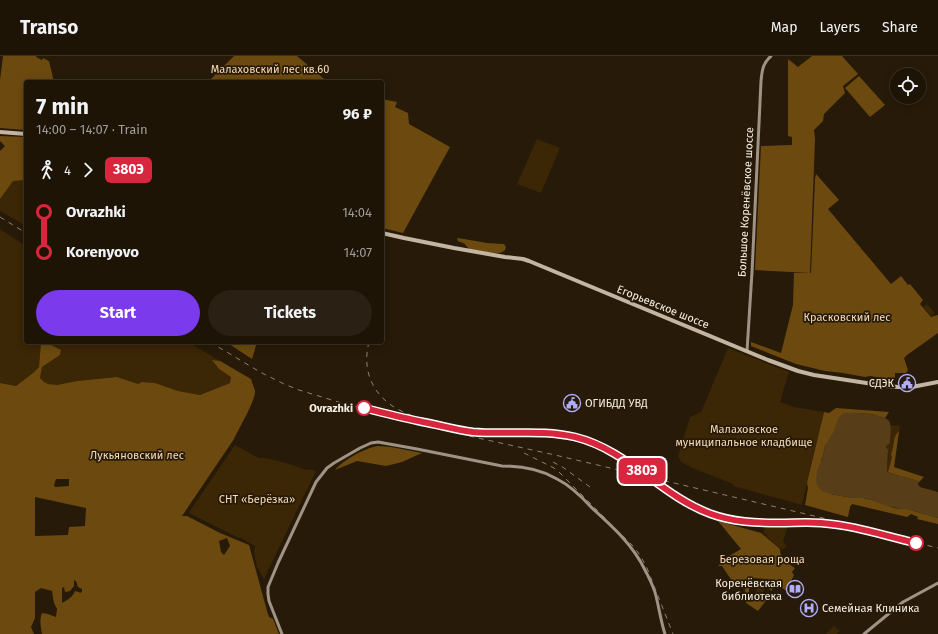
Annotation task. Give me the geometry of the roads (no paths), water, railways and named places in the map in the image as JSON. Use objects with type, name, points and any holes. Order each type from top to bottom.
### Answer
[{"type":"main road","name":"Большое Коренёвское шоссе","points":[[747,351],[761,80],[766,61],[772,56]]},
{"type":"main road","points":[[0,132],[24,134]]},
{"type":"main road","name":"Егорьевское шоссе","points":[[384,233],[523,259],[747,351],[798,371],[816,376],[898,387],[912,387],[938,382]]},
{"type":"main road","points":[[282,634],[269,601],[268,587],[316,482],[327,468],[334,463],[360,448],[371,443],[378,442],[502,466],[529,467],[557,478],[578,494],[615,530],[629,544],[639,558],[655,594],[665,634]]},
{"type":"main road","points":[[864,634],[903,602],[938,583]]},
{"type":"railway","points":[[0,217],[24,232]]},
{"type":"railway","points":[[213,344],[260,372],[284,384],[345,404],[464,431],[559,434],[592,442],[608,449],[634,465],[684,501],[712,514],[740,521],[757,523],[811,523],[847,526],[938,548]]},
{"type":"railway","points":[[369,344],[367,366],[374,387],[389,404],[411,415]]},
{"type":"railway","points":[[469,436],[827,519]]},
{"type":"railway","points":[[524,453],[554,468],[560,473],[632,545],[640,555],[647,568],[673,634]]},
{"type":"railway","points":[[553,462],[590,487]]},
{"type":"train","name":"380Э","points":[[364,408],[464,431],[549,432],[576,437],[588,440],[608,449],[637,467],[684,502],[712,514],[756,523],[800,522],[832,524],[860,529],[916,543]]},
{"type":"place","name":"СДЭК","points":[[907,383]]},
{"type":"place","name":"ОГИБДД УВД","points":[[572,403]]},
{"type":"place","name":"Ovrazhki","points":[[364,408]]},
{"type":"place","name":"Коренёвская библиотека","points":[[795,589]]},
{"type":"place","name":"Семейная Клиника","points":[[809,608]]},
{"type":"park label","name":"Малаховский лес кв.60","points":[[270,69]]},
{"type":"park label","name":"Красковский лес","points":[[847,317]]},
{"type":"park label","name":"Малаховское муниципальное кладбище","points":[[744,435]]},
{"type":"park label","name":"Лукьяновский лес","points":[[137,455]]},
{"type":"park label","name":"СНТ «Берёзка»","points":[[257,499]]},
{"type":"park label","name":"Березовая роща","points":[[762,559]]}]
